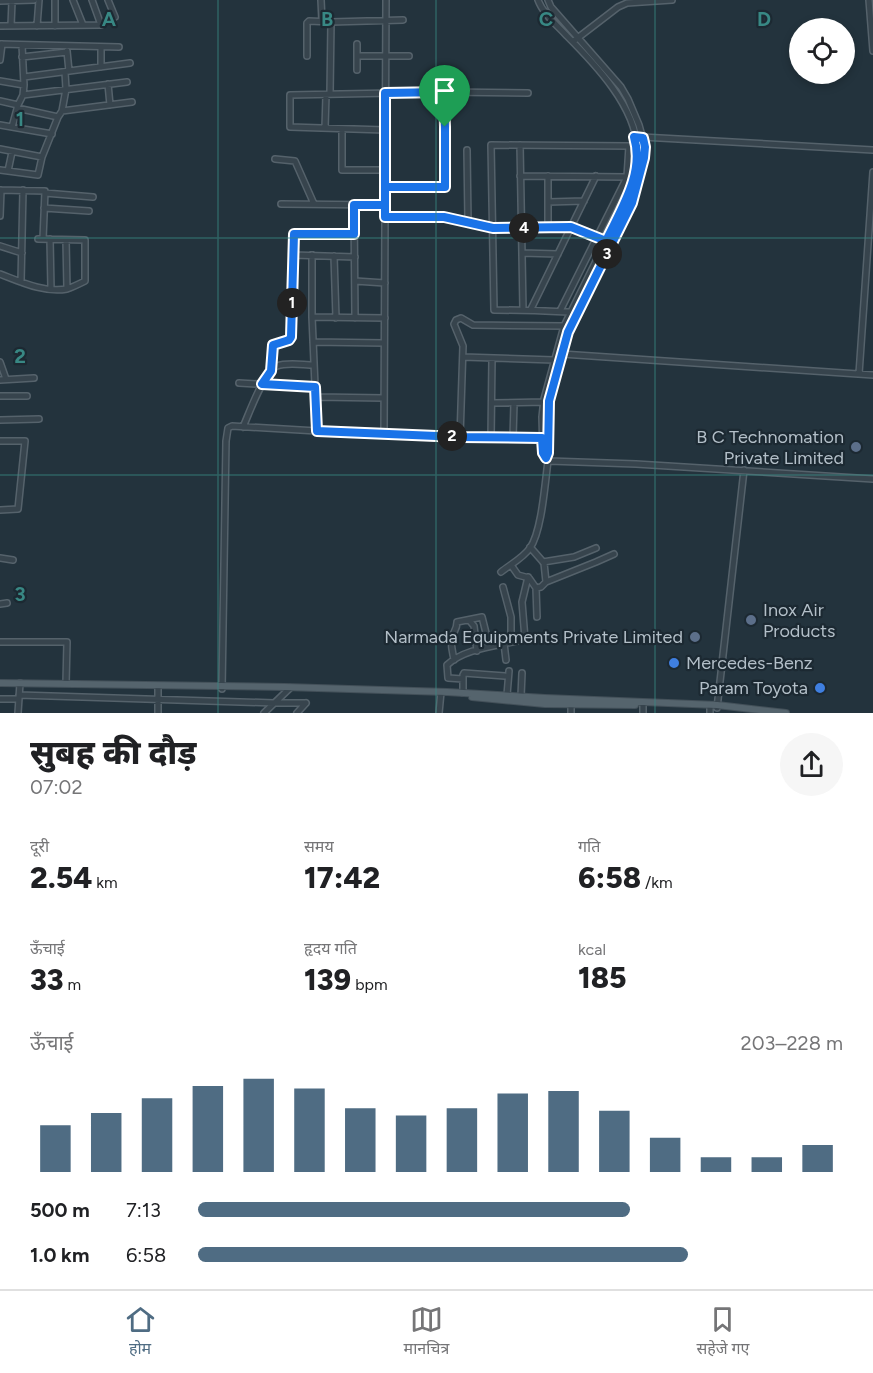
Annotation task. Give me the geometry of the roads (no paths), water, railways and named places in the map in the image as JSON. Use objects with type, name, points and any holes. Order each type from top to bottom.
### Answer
[{"type":"main road","points":[[20,685],[66,683],[222,688]]},
{"type":"main road","points":[[0,684],[463,693],[786,713]]},
{"type":"main road","points":[[441,693],[545,704],[643,709],[714,709],[761,713]]},
{"type":"street","points":[[11,26],[16,0]]},
{"type":"street","points":[[0,1],[37,0],[36,26]]},
{"type":"street","points":[[55,0],[55,26]]},
{"type":"street","points":[[73,0],[83,25]]},
{"type":"street","points":[[0,26],[101,25],[92,0]]},
{"type":"street","points":[[108,0],[115,17]]},
{"type":"street","points":[[321,0],[322,21]]},
{"type":"street","points":[[384,433],[386,0]]},
{"type":"street","points":[[501,572],[520,558],[530,547],[537,533],[548,453],[549,401],[570,325],[632,203],[645,147],[639,125],[621,87],[544,12],[538,0]]},
{"type":"street","points":[[547,459],[543,453],[542,438],[544,402],[564,326],[631,190],[637,160],[633,128],[622,102],[551,8],[548,0]]},
{"type":"street","points":[[575,40],[618,6],[627,3],[672,0]]},
{"type":"street","points":[[869,0],[873,51]]},
{"type":"street","points":[[307,56],[307,23],[309,21],[403,20]]},
{"type":"street","points":[[325,128],[331,22]]},
{"type":"street","points":[[0,60],[1,44],[67,49]]},
{"type":"street","points":[[357,44],[357,70]]},
{"type":"street","points":[[12,127],[23,96],[22,45]]},
{"type":"street","points":[[101,47],[101,67]]},
{"type":"street","points":[[22,57],[67,49],[119,47]]},
{"type":"street","points":[[0,170],[38,175],[42,157],[62,111],[66,89],[67,49]]},
{"type":"street","points":[[357,56],[409,56]]},
{"type":"street","points":[[24,78],[129,63]]},
{"type":"street","points":[[0,81],[24,85]]},
{"type":"street","points":[[23,96],[127,82]]},
{"type":"street","points":[[108,84],[110,105]]},
{"type":"street","points":[[385,187],[445,187],[444,92]]},
{"type":"street","points":[[385,130],[290,128],[290,95],[528,93]]},
{"type":"street","points":[[0,101],[58,117]]},
{"type":"street","points":[[62,111],[132,102]]},
{"type":"street","points":[[0,125],[52,134]]},
{"type":"street","points":[[342,129],[342,170],[385,170]]},
{"type":"street","points":[[634,137],[873,150]]},
{"type":"street","points":[[560,311],[627,177],[629,146],[491,145],[494,310],[531,309],[571,312]]},
{"type":"street","points":[[520,145],[523,309]]},
{"type":"street","points":[[0,149],[42,157]]},
{"type":"street","points":[[467,150],[468,221]]},
{"type":"street","points":[[8,171],[12,152]]},
{"type":"street","points":[[275,159],[295,161],[314,204]]},
{"type":"street","points":[[860,374],[873,172]]},
{"type":"street","points":[[520,176],[627,177]]},
{"type":"street","points":[[548,176],[548,228]]},
{"type":"street","points":[[531,309],[596,176]]},
{"type":"street","points":[[0,216],[0,190],[45,191],[45,193],[93,197]]},
{"type":"street","points":[[21,282],[23,190]]},
{"type":"street","points":[[0,274],[29,285],[51,289],[67,289],[85,281],[85,240],[40,239],[45,193]]},
{"type":"street","points":[[548,202],[584,201]]},
{"type":"street","points":[[280,204],[385,205]]},
{"type":"street","points":[[354,205],[355,318]]},
{"type":"street","points":[[44,208],[89,211]]},
{"type":"street","points":[[385,217],[444,217],[493,228],[571,227],[606,241]]},
{"type":"street","points":[[271,371],[273,345],[289,340],[291,337],[294,234],[354,234]]},
{"type":"street","points":[[50,239],[51,289]]},
{"type":"street","points":[[66,240],[67,289]]},
{"type":"street","points":[[0,246],[22,253]]},
{"type":"street","points":[[522,253],[558,254]]},
{"type":"street","points":[[294,255],[355,257]]},
{"type":"street","points":[[312,255],[317,431]]},
{"type":"street","points":[[334,256],[336,318]]},
{"type":"street","points":[[355,281],[385,283]]},
{"type":"street","points":[[312,317],[385,318]]},
{"type":"street","points":[[460,437],[463,346],[454,321],[461,318],[473,325],[564,326]]},
{"type":"street","points":[[313,342],[384,343]]},
{"type":"street","points":[[562,354],[873,375]]},
{"type":"street","points":[[463,357],[554,360]]},
{"type":"street","points":[[491,438],[492,358]]},
{"type":"street","points":[[0,362],[3,380],[34,378]]},
{"type":"street","points":[[243,427],[262,384],[275,366],[314,365]]},
{"type":"street","points":[[239,383],[315,387]]},
{"type":"street","points":[[0,396],[27,396]]},
{"type":"street","points":[[316,397],[384,399]]},
{"type":"street","points":[[492,403],[544,402]]},
{"type":"street","points":[[513,438],[514,403]]},
{"type":"street","points":[[0,420],[39,419]]},
{"type":"street","points":[[222,688],[223,562],[228,428],[232,426],[460,437],[542,438]]},
{"type":"street","points":[[0,441],[25,441],[18,509],[0,510]]},
{"type":"street","points":[[547,459],[873,479]]},
{"type":"street","points":[[714,709],[744,471]]},
{"type":"street","points":[[530,547],[543,562],[546,582]]},
{"type":"street","points":[[543,562],[574,557],[596,548]]},
{"type":"street","points":[[536,588],[614,554]]},
{"type":"street","points":[[0,558],[12,560]]},
{"type":"street","points":[[511,565],[518,575],[528,577],[536,588],[537,617]]},
{"type":"street","points":[[463,679],[448,678],[447,666],[454,660],[462,655],[525,639],[522,603],[528,577]]},
{"type":"street","points":[[503,586],[511,617],[506,660]]},
{"type":"street","points":[[0,604],[7,603]]},
{"type":"street","points":[[454,660],[452,647],[457,623],[482,618],[487,638]]},
{"type":"street","points":[[469,620],[474,626],[477,651]]},
{"type":"street","points":[[0,642],[67,642],[66,683]]},
{"type":"street","points":[[463,693],[464,673],[507,674],[507,695]]},
{"type":"street","points":[[520,696],[522,673]]},
{"type":"street","points":[[18,713],[20,685]]},
{"type":"street","points":[[158,688],[158,713]]},
{"type":"street","points":[[264,713],[288,689]]},
{"type":"street","points":[[440,713],[441,693]]},
{"type":"street","points":[[0,699],[19,697],[306,703],[297,713]]},
{"type":"street","points":[[571,705],[571,713]]},
{"type":"place","name":"B C Technomation Private Limited","points":[[856,447]]},
{"type":"place","name":"Inox Air Products","points":[[751,620]]},
{"type":"place","name":"Narmada Equipments Private Limited","points":[[695,637]]},
{"type":"place","name":"Mercedes-Benz","points":[[674,663]]},
{"type":"place","name":"Param Toyota","points":[[820,688]]}]
